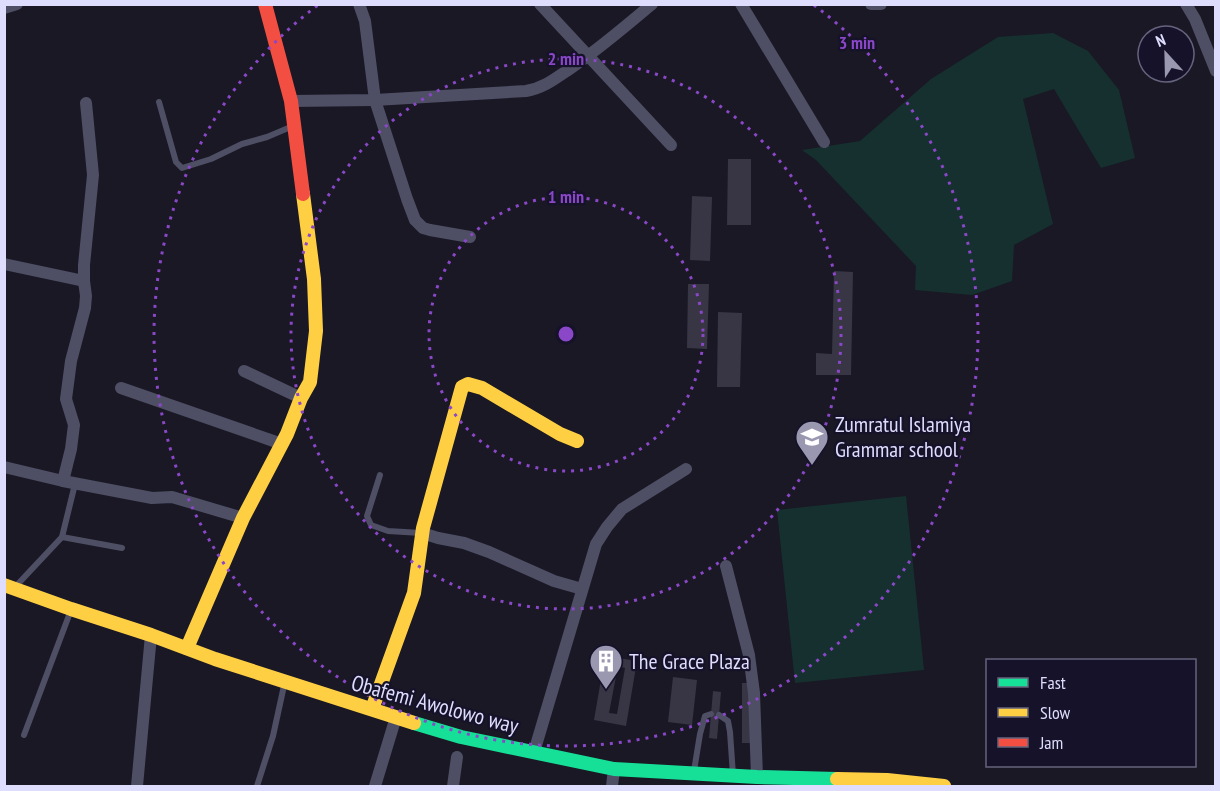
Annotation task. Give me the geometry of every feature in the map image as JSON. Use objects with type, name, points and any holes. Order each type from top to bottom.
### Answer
[{"type":"street","points":[[4,8],[17,4]]},
{"type":"street","points":[[187,648],[243,518],[282,444],[310,382],[316,331],[314,279],[291,101],[265,4]]},
{"type":"street","points":[[359,4],[365,21],[375,100],[415,220],[423,228],[470,237]]},
{"type":"street","points":[[540,4],[670,145]]},
{"type":"street","points":[[291,101],[375,100],[535,89],[546,85],[589,56],[652,4]]},
{"type":"street","points":[[741,4],[824,142]]},
{"type":"street","points":[[871,4],[879,6],[881,4]]},
{"type":"street","points":[[1186,4],[1195,20],[1215,71]]},
{"type":"street","points":[[63,481],[74,425],[66,399],[71,361],[86,296],[84,265],[93,175],[86,103]]},
{"type":"street","points":[[4,264],[84,281]]},
{"type":"street","points":[[244,371],[301,398]]},
{"type":"street","points":[[372,709],[414,593],[422,533],[462,387],[468,384],[482,388],[560,434],[577,441]]},
{"type":"street","points":[[121,388],[282,444]]},
{"type":"street","points":[[4,467],[152,498],[172,498],[243,518]]},
{"type":"street","points":[[534,752],[596,544],[622,509],[686,469]]},
{"type":"street","points":[[422,533],[464,543],[554,581],[582,589]]},
{"type":"street","points":[[726,566],[749,655],[754,693],[757,777]]},
{"type":"street","name":"Obafemi Awolowo way","points":[[9,587],[285,681],[461,737],[614,769],[944,786]]},
{"type":"street","points":[[137,786],[151,635]]},
{"type":"street","points":[[375,786],[396,717]]},
{"type":"street","points":[[453,786],[457,758]]},
{"type":"street","points":[[612,786],[614,769]]},
{"type":"lane","points":[[159,102],[176,162],[182,168],[294,126]]},
{"type":"lane","points":[[380,475],[367,516],[370,525],[388,531],[422,533]]},
{"type":"lane","points":[[9,587],[62,537],[76,483]]},
{"type":"lane","points":[[62,537],[122,548]]},
{"type":"lane","points":[[24,735],[71,609]]},
{"type":"lane","points":[[257,786],[273,736],[285,681]]},
{"type":"lane","points":[[694,773],[705,716],[711,714]]},
{"type":"lane","points":[[719,715],[728,721],[734,776]]},
{"type":"green space","points":[[1053,33],[1088,51],[1119,90],[1135,158],[1101,168],[1054,89],[1023,99],[1053,224],[1014,245],[1012,281],[972,295],[915,290],[916,266],[816,160],[802,150],[860,141],[931,79],[998,37]]},
{"type":"green space","points":[[906,496],[924,670],[795,683],[777,510]]},
{"type":"building","points":[[728,159],[751,159],[751,225],[727,225]]},
{"type":"building","points":[[692,196],[712,197],[710,261],[690,260]]},
{"type":"building","points":[[834,271],[853,272],[851,375],[816,375],[816,353],[832,354]]},
{"type":"building","points":[[688,284],[709,284],[707,349],[687,348]]},
{"type":"building","points":[[718,312],[742,313],[740,387],[717,387]]},
{"type":"building","name":"The Grace Plaza","points":[[605,656],[637,661],[626,726],[594,720]],"holes":[[[618,666],[625,668],[617,714],[609,713]]]},
{"type":"building","points":[[673,677],[697,680],[692,725],[668,722]]},
{"type":"building","points":[[742,683],[751,683],[751,743],[742,743]]},
{"type":"building","points":[[713,691],[721,692],[717,739],[709,738]]},
{"type":"traffic: fast","points":[[414,723],[461,737],[614,769],[837,779]]},
{"type":"traffic: slow","points":[[187,648],[243,518],[287,434],[310,382],[316,331],[314,279],[303,194]]},
{"type":"traffic: slow","points":[[372,709],[414,593],[423,528],[462,387],[468,384],[482,388],[560,434],[577,441]]},
{"type":"traffic: slow","points":[[4,585],[215,659],[414,723]]},
{"type":"traffic: slow","points":[[837,779],[887,780],[944,786]]},
{"type":"traffic: jam","points":[[265,4],[291,101],[303,194]]},
{"type":"place","name":"Zumratul Islamiya Grammar school","points":[[812,466]]},
{"type":"place","name":"The Grace Plaza","points":[[606,690]]}]
